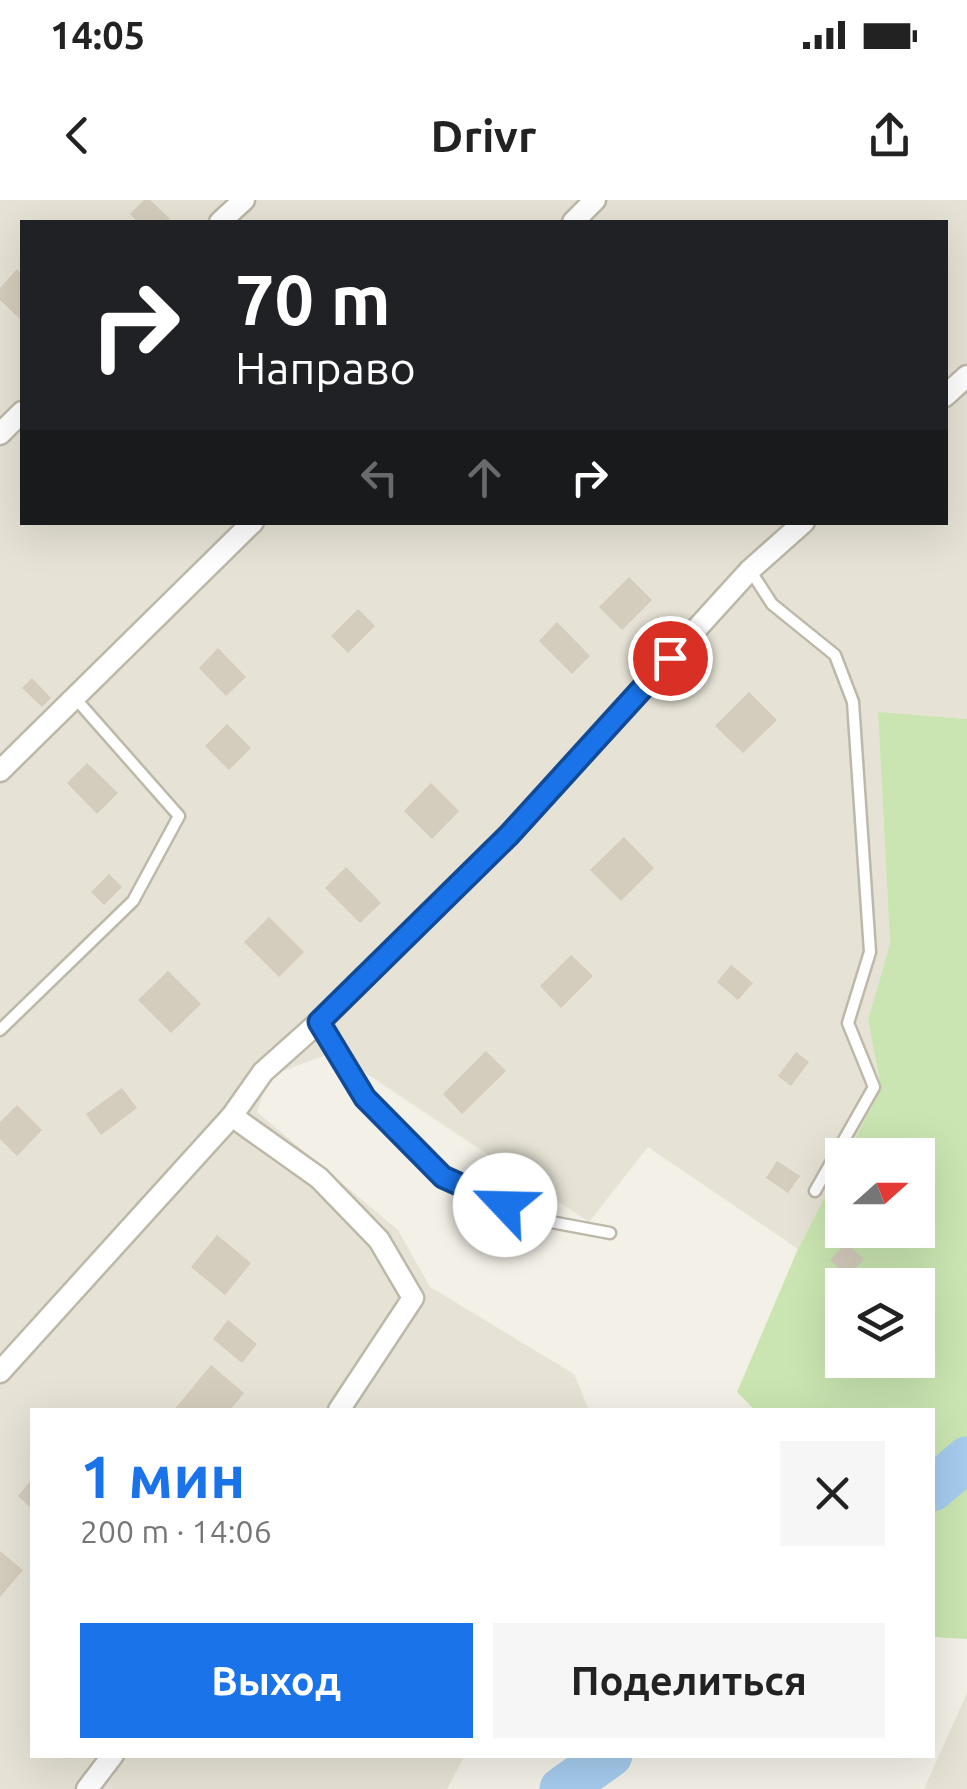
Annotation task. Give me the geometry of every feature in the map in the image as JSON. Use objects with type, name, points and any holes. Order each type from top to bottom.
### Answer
[{"type":"street","points":[[222,220],[244,200]]},
{"type":"street","points":[[575,220],[595,200]]},
{"type":"street","points":[[948,393],[967,376]]},
{"type":"street","points":[[0,434],[20,414]]},
{"type":"street","points":[[0,772],[250,525]]},
{"type":"street","points":[[0,1372],[232,1116],[263,1072],[509,835],[750,570],[801,525]]},
{"type":"street","points":[[232,1116],[319,1178],[380,1240],[412,1298],[340,1408]]},
{"type":"street","points":[[87,1789],[111,1758]]},
{"type":"lane","points":[[750,570],[772,604],[835,655],[853,702],[870,952],[848,1022],[874,1087],[815,1191]]},
{"type":"lane","points":[[0,1030],[133,900],[180,816],[74,698]]},
{"type":"lane","points":[[319,1022],[365,1098],[443,1177],[536,1219],[610,1233]]},
{"type":"shaded area","points":[[0,200],[967,200],[967,719],[878,713],[890,944],[868,1020],[881,1089],[856,1138],[825,1138],[825,1196],[798,1249],[648,1147],[589,1222],[334,1052],[269,1076],[257,1112],[398,1230],[430,1287],[574,1374],[588,1408],[30,1408],[30,1758],[463,1758],[447,1789],[0,1789]]},
{"type":"shaded area","points":[[967,1693],[967,1789],[924,1789]]},
{"type":"green space","points":[[878,712],[967,719],[967,1639],[935,1637],[935,1408],[753,1408],[737,1392],[825,1196],[825,1248],[935,1248],[935,1138],[856,1138],[881,1088],[868,1020],[890,944]]},
{"type":"building","points":[[144,200],[150,200],[170,219],[136,220],[130,214]]},
{"type":"building","points":[[17,269],[20,319],[0,300],[0,288]]},
{"type":"building","points":[[629,577],[652,600],[622,630],[599,607]]},
{"type":"building","points":[[358,609],[375,626],[348,653],[331,636]]},
{"type":"building","points":[[557,622],[590,656],[572,674],[539,641]]},
{"type":"building","points":[[218,648],[246,677],[226,696],[199,668]]},
{"type":"building","points":[[32,678],[51,698],[42,707],[22,688]]},
{"type":"building","points":[[749,692],[777,720],[743,753],[715,726]]},
{"type":"building","points":[[227,724],[251,748],[229,770],[205,746]]},
{"type":"building","points":[[87,763],[118,793],[97,814],[67,783]]},
{"type":"building","points":[[431,783],[459,811],[432,839],[404,811]]},
{"type":"building","points":[[624,837],[654,868],[621,901],[590,870]]},
{"type":"building","points":[[346,867],[381,903],[360,923],[325,888]]},
{"type":"building","points":[[109,874],[122,887],[104,905],[91,892]]},
{"type":"building","points":[[269,917],[304,952],[279,977],[244,942]]},
{"type":"building","points":[[571,955],[593,976],[561,1008],[540,986]]},
{"type":"building","points":[[731,965],[753,983],[738,1000],[717,982]]},
{"type":"building","points":[[168,971],[201,1004],[171,1033],[138,1000]]},
{"type":"building","points":[[486,1051],[506,1071],[462,1114],[443,1094]]},
{"type":"building","points":[[796,1052],[809,1062],[791,1086],[778,1076]]},
{"type":"building","points":[[122,1088],[137,1108],[101,1135],[86,1114]]},
{"type":"building","points":[[17,1105],[42,1130],[17,1156],[0,1139],[0,1122]]},
{"type":"building","points":[[777,1161],[800,1176],[788,1193],[766,1178]]},
{"type":"building","points":[[217,1235],[251,1263],[225,1295],[191,1267]]},
{"type":"building","points":[[841,1248],[852,1248],[864,1259],[856,1268],[839,1268],[830,1260]]},
{"type":"building","points":[[228,1320],[257,1344],[242,1363],[213,1339]]},
{"type":"building","points":[[211,1365],[244,1393],[232,1408],[176,1408]]},
{"type":"building","points":[[30,1481],[30,1507],[18,1496]]},
{"type":"building","points":[[0,1551],[23,1570],[0,1597]]},
{"type":"waterway","points":[[935,1486],[967,1459]]},
{"type":"waterway","points":[[562,1789],[606,1758]]},
{"type":"route","points":[[505,1205],[443,1177],[365,1098],[319,1022],[509,835],[670,658]]}]
